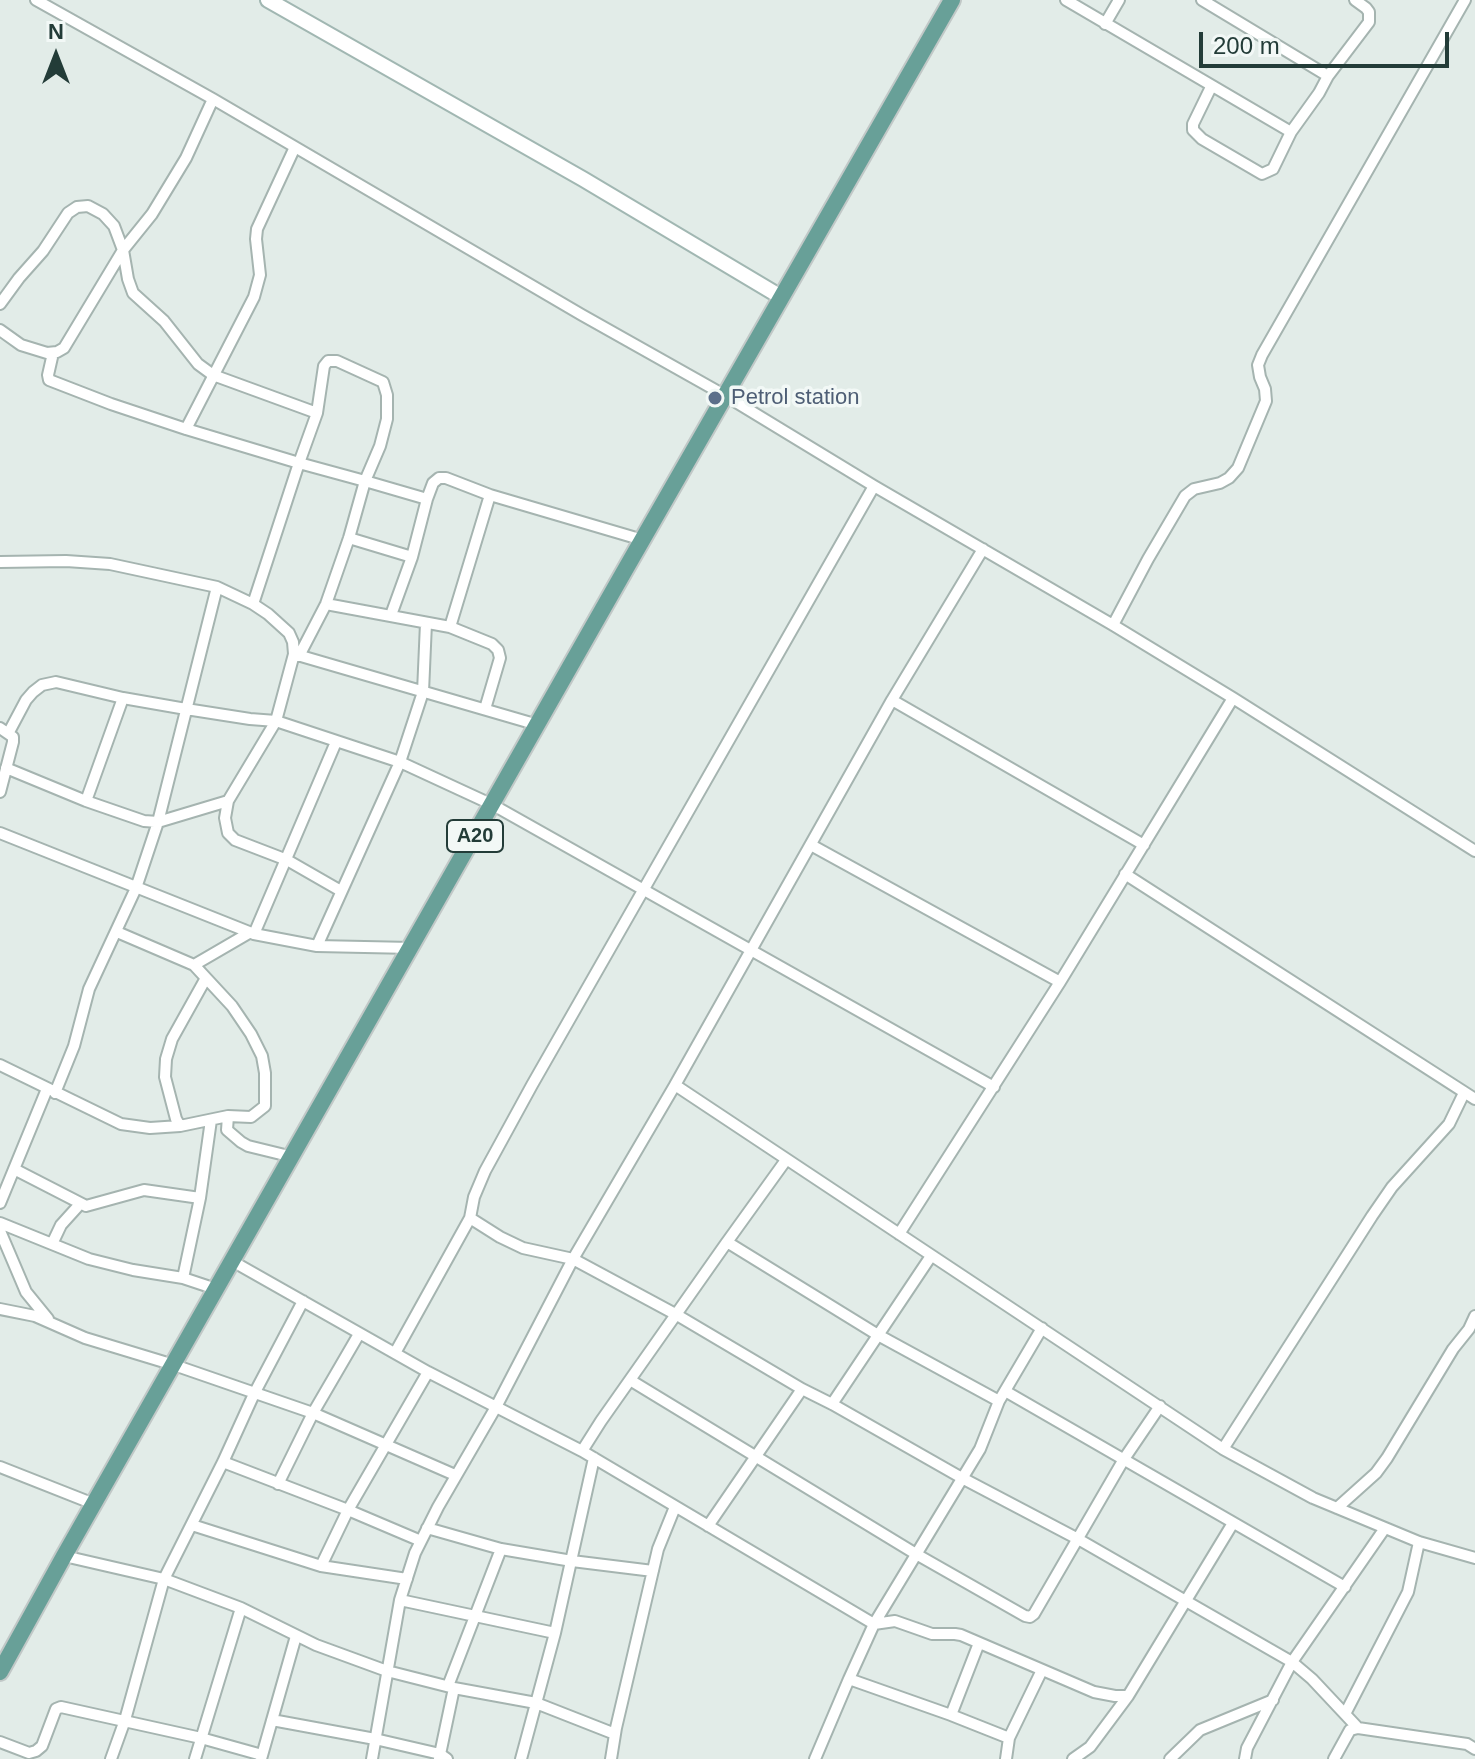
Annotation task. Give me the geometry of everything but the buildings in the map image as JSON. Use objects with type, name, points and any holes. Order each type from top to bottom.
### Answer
[{"type":"main road","name":"A20","points":[[0,1672],[952,0]]},
{"type":"street","points":[[36,0],[726,396],[1113,625],[1475,851]]},
{"type":"street","points":[[268,0],[583,179],[781,297]]},
{"type":"street","points":[[1066,0],[1291,132]]},
{"type":"street","points":[[1105,24],[1119,0]]},
{"type":"street","points":[[1202,0],[1328,76]]},
{"type":"street","points":[[1211,87],[1193,124],[1196,135],[1262,174],[1273,169],[1291,132],[1369,22],[1369,12],[1355,0]]},
{"type":"street","points":[[1113,625],[1185,496],[1194,489],[1220,483],[1238,468],[1266,401],[1258,365],[1262,355],[1465,0]]},
{"type":"street","points":[[0,330],[21,345],[53,353],[64,348],[123,250],[152,214],[186,158],[213,99]]},
{"type":"street","points":[[186,429],[254,297],[260,275],[257,229],[295,147]]},
{"type":"street","points":[[0,304],[43,251],[68,213],[77,207],[88,206],[103,214],[114,226],[133,293],[164,321],[198,364],[213,375],[317,413]]},
{"type":"street","points":[[53,353],[49,380],[186,429],[427,499]]},
{"type":"street","points":[[253,604],[317,413],[324,366],[328,361],[337,361],[383,382],[387,395],[387,419],[326,604],[296,655],[276,721],[228,801],[225,818],[228,833],[235,840],[287,860],[341,891]]},
{"type":"street","points":[[391,615],[435,480],[442,478],[643,540]]},
{"type":"street","points":[[395,1353],[470,1218],[474,1197],[485,1171],[532,1085],[874,486]]},
{"type":"street","points":[[450,627],[490,495]]},
{"type":"street","points":[[349,538],[412,557]]},
{"type":"street","points":[[372,1759],[400,1600],[427,1528],[496,1407],[573,1259],[892,700],[983,549]]},
{"type":"street","points":[[0,562],[110,564],[217,587],[268,614],[289,633],[296,655]]},
{"type":"street","points":[[1,1198],[51,1091],[67,1068],[89,989],[136,888],[158,822],[217,587]]},
{"type":"street","points":[[326,604],[450,627],[492,644],[500,658],[485,709]]},
{"type":"street","points":[[317,946],[400,762],[423,692],[426,623]]},
{"type":"street","points":[[296,655],[538,725]]},
{"type":"street","points":[[0,792],[13,742],[13,737],[4,730],[26,700],[42,685],[56,682],[123,698],[276,721],[400,762],[493,805],[994,1087]]},
{"type":"street","points":[[86,801],[123,698]]},
{"type":"street","points":[[899,1234],[1060,982],[1233,698]]},
{"type":"street","points":[[892,700],[1144,845]]},
{"type":"street","points":[[194,965],[252,934],[287,860],[336,742]]},
{"type":"street","points":[[6,768],[144,821],[158,822],[228,801]]},
{"type":"street","points":[[0,833],[252,934],[317,946],[412,948]]},
{"type":"street","points":[[811,845],[1060,982]]},
{"type":"street","points":[[1125,874],[1475,1099]]},
{"type":"street","points":[[0,1065],[126,1126],[180,1126],[228,1116],[251,1117],[263,1109],[266,1099],[262,1056],[232,1006],[194,965],[117,932]]},
{"type":"street","points":[[180,1126],[165,1077],[166,1059],[172,1039],[206,978]]},
{"type":"street","points":[[675,1085],[1223,1449],[1313,1498],[1419,1542],[1475,1558]]},
{"type":"street","points":[[1223,1449],[1372,1216],[1392,1187],[1449,1124],[1464,1093]]},
{"type":"street","points":[[228,1116],[227,1130],[241,1142],[293,1157]]},
{"type":"street","points":[[183,1278],[200,1198],[211,1120]]},
{"type":"street","points":[[582,1451],[786,1160]]},
{"type":"street","points":[[14,1169],[86,1206],[144,1190],[200,1198]]},
{"type":"street","points":[[52,1244],[61,1225],[80,1204]]},
{"type":"street","points":[[470,1218],[523,1248],[573,1259],[962,1478],[1078,1539],[1292,1662],[1358,1728]]},
{"type":"street","points":[[0,1223],[89,1259],[183,1278],[216,1289]]},
{"type":"street","points":[[0,1231],[26,1292],[49,1321]]},
{"type":"street","points":[[727,1242],[878,1335],[1124,1459],[1345,1587]]},
{"type":"street","points":[[832,1404],[931,1256]]},
{"type":"street","points":[[232,1261],[428,1372],[582,1451],[874,1624],[895,1621],[932,1634],[955,1634],[1094,1692],[1128,1696]]},
{"type":"street","points":[[111,1759],[125,1720],[164,1579],[303,1301]]},
{"type":"street","points":[[0,1309],[35,1316],[85,1338],[313,1413],[455,1475]]},
{"type":"street","points":[[1337,1508],[1376,1473],[1387,1458],[1475,1316]]},
{"type":"street","points":[[815,1759],[874,1624],[980,1449],[1002,1396],[1042,1328]]},
{"type":"street","points":[[278,1484],[313,1413],[359,1334]]},
{"type":"street","points":[[321,1566],[348,1510],[428,1372]]},
{"type":"street","points":[[630,1380],[916,1554],[1030,1617],[1124,1459],[1160,1406]]},
{"type":"street","points":[[708,1526],[802,1389]]},
{"type":"street","points":[[521,1759],[555,1633],[594,1458]]},
{"type":"street","points":[[223,1462],[421,1541]]},
{"type":"street","points":[[0,1467],[94,1504]]},
{"type":"street","points":[[611,1759],[658,1549],[675,1507]]},
{"type":"street","points":[[1073,1759],[1090,1747],[1128,1696],[1233,1523]]},
{"type":"street","points":[[192,1525],[321,1566],[407,1579]]},
{"type":"street","points":[[427,1528],[501,1549],[653,1571]]},
{"type":"street","points":[[1256,1759],[1246,1754],[1292,1662],[1385,1528]]},
{"type":"street","points":[[1345,1714],[1408,1592],[1419,1542]]},
{"type":"street","points":[[272,1720],[375,1739],[442,1757],[451,1687],[501,1549]]},
{"type":"street","points":[[64,1556],[164,1579],[241,1608],[296,1636],[387,1671],[536,1703],[615,1734]]},
{"type":"street","points":[[400,1600],[555,1633]]},
{"type":"street","points":[[195,1759],[241,1608]]},
{"type":"street","points":[[0,1742],[29,1753],[36,1751],[42,1746],[58,1707],[201,1738],[261,1757],[296,1636]]},
{"type":"street","points":[[951,1715],[979,1643]]},
{"type":"street","points":[[1006,1759],[1009,1738],[1042,1670]]},
{"type":"street","points":[[849,1679],[1009,1738]]},
{"type":"street","points":[[1170,1759],[1200,1730],[1273,1700]]},
{"type":"street","points":[[1334,1759],[1350,1730],[1358,1728],[1467,1744],[1475,1749]]},
{"type":"place","name":"Petrol station","points":[[715,398]]}]
